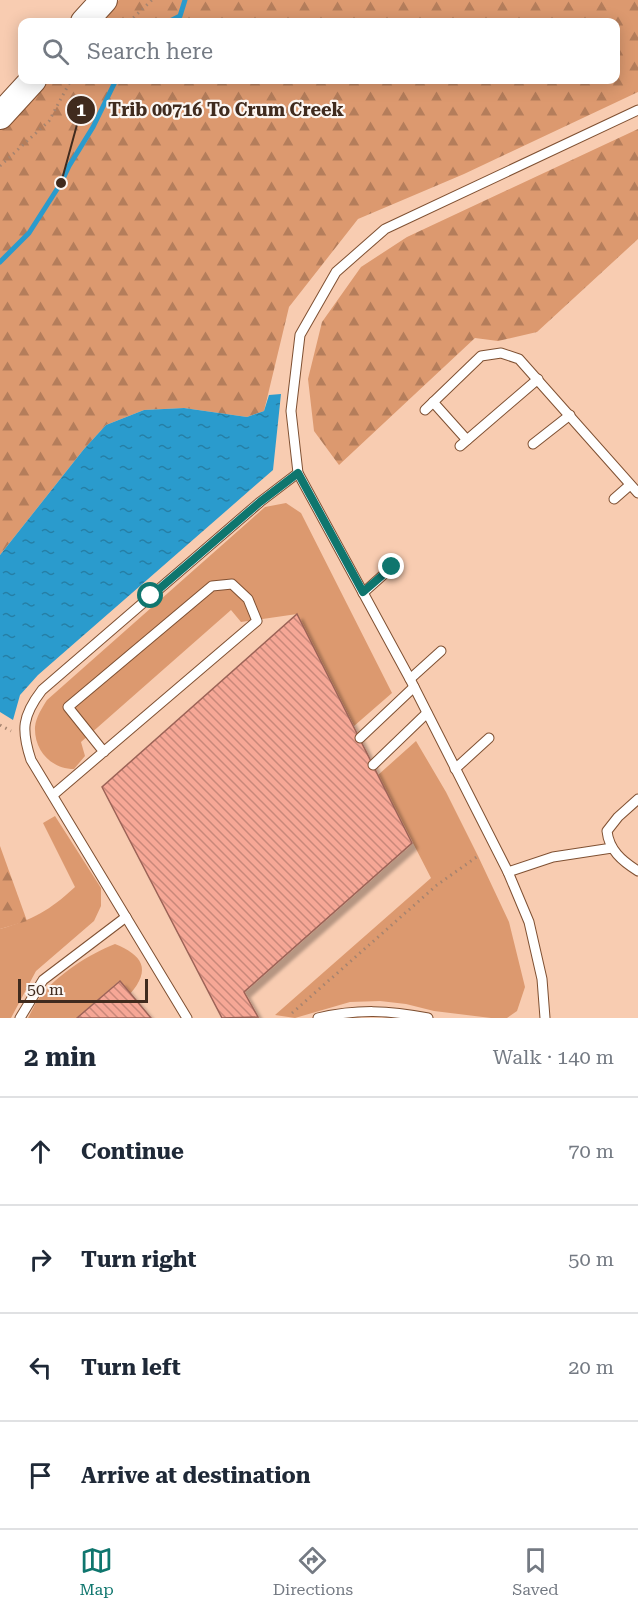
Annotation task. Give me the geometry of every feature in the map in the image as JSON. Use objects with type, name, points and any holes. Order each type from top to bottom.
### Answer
[{"type":"main road","points":[[88,18],[104,0]]},
{"type":"main road","points":[[0,116],[29,84]]},
{"type":"lane","points":[[545,1018],[542,979],[529,922],[508,872],[412,683],[298,473],[291,411],[300,335],[336,272],[385,230],[638,110]]},
{"type":"lane","points":[[425,410],[481,356],[501,353],[519,359],[638,493]]},
{"type":"lane","points":[[433,402],[464,443],[538,379]]},
{"type":"lane","points":[[533,444],[570,415]]},
{"type":"lane","points":[[187,1018],[31,760],[24,739],[24,726],[30,705],[42,690],[260,502],[298,473]]},
{"type":"lane","points":[[614,499],[630,485]]},
{"type":"lane","points":[[363,592],[392,567]]},
{"type":"lane","points":[[53,795],[104,752],[257,621],[248,599],[232,584],[212,586],[68,707],[104,752]]},
{"type":"lane","points":[[360,738],[441,651]]},
{"type":"lane","points":[[373,765],[427,713]]},
{"type":"lane","points":[[455,769],[489,738]]},
{"type":"lane","points":[[638,800],[618,817],[607,831],[608,843],[617,855],[638,871]]},
{"type":"lane","points":[[508,872],[554,857],[612,848]]},
{"type":"lane","points":[[20,1018],[43,980],[126,917]]},
{"type":"lane","points":[[318,1018],[345,1012],[375,1011],[405,1013],[428,1018]]},
{"type":"path","points":[[133,18],[152,0]]},
{"type":"path","points":[[0,166],[49,121],[69,84]]},
{"type":"path","points":[[292,1013],[437,885],[478,856]]},
{"type":"green space","points":[[119,0],[638,0],[638,92],[464,174],[358,219],[289,307],[264,411],[247,417],[184,408],[144,410],[106,425],[84,449],[0,555],[0,130],[42,84],[620,84],[620,18],[102,18]]},
{"type":"green space","points":[[638,129],[638,239],[537,332],[498,341],[475,338],[339,465],[314,431],[308,379],[322,322],[361,267],[407,237]]},
{"type":"green space","points":[[286,503],[301,513],[392,693],[354,726],[297,614],[241,622],[231,610],[81,742],[85,756],[74,769],[51,762],[41,750],[35,735],[38,716],[47,700],[265,507]]},
{"type":"green space","points":[[416,741],[446,792],[509,922],[525,987],[517,1011],[507,1018],[491,1018],[380,1001],[350,1002],[295,1018],[275,1015],[431,878],[378,775]]},
{"type":"green space","points":[[55,816],[101,888],[101,906],[94,921],[36,971],[11,1018],[0,1018],[0,929],[40,913],[75,887],[43,823]]},
{"type":"green space","points":[[0,846],[27,921],[0,929]]},
{"type":"green space","points":[[115,944],[132,953],[141,964],[141,977],[130,994],[119,981],[77,1018],[28,1018],[38,999],[64,973],[84,959]]},
{"type":"water","points":[[281,394],[273,470],[38,675],[20,695],[13,720],[0,712],[0,555],[84,449],[106,425],[144,410],[184,408],[247,417],[264,411],[269,395]]},
{"type":"building","points":[[297,614],[412,843],[244,992],[258,1017],[222,1018],[102,787]]},
{"type":"building","points":[[120,981],[151,1018],[77,1018]]},
{"type":"waterway","points":[[176,18],[180,16],[185,0]]},
{"type":"waterway","points":[[0,262],[29,233],[93,127],[114,84]]},
{"type":"place","name":"Trib 00716 To Crum Creek","points":[[61,183]]},
{"type":"route","points":[[151,596],[260,502],[298,473],[363,592],[392,567]]}]
